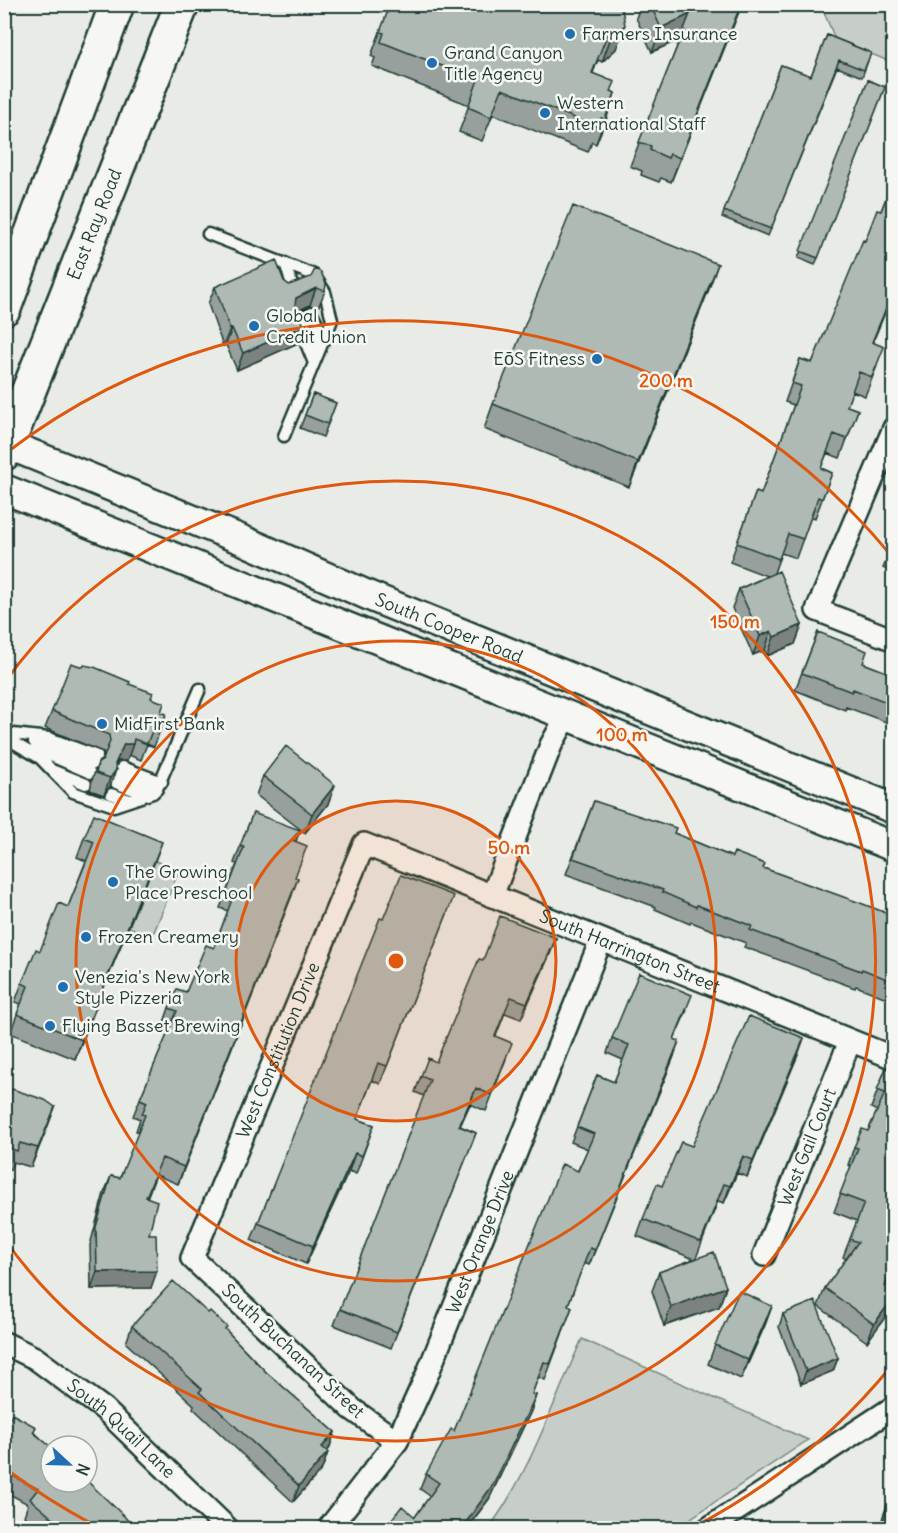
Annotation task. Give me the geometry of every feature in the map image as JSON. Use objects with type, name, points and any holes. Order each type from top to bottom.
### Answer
[{"type":"main road","points":[[4,308],[117,4]]},
{"type":"main road","name":"East Ray Road","points":[[6,447],[182,4]]},
{"type":"main road","name":"South Cooper Road","points":[[6,447],[240,539],[393,605],[582,680],[894,809]]},
{"type":"main road","points":[[4,489],[894,847]]},
{"type":"main road","points":[[567,716],[582,680]]},
{"type":"street","points":[[894,428],[817,610],[894,640]]},
{"type":"street","points":[[492,896],[551,745],[567,716]]},
{"type":"street","name":"South Harrington Street","points":[[364,844],[894,1058]]},
{"type":"street","name":"West Constitution Drive","points":[[192,1258],[364,844]]},
{"type":"street","name":"West Orange Drive","points":[[329,1528],[398,1440],[427,1375],[601,940]]},
{"type":"street","name":"West Gail Court","points":[[764,1255],[850,1041]]},
{"type":"street","name":"South Buchanan Street","points":[[192,1258],[351,1409],[398,1440]]},
{"type":"street","name":"South Quail Lane","points":[[4,1343],[35,1358],[104,1409],[227,1528]]},
{"type":"street","points":[[709,1528],[894,1407]]},
{"type":"lane","points":[[208,234],[314,275],[326,292],[332,320],[284,436]]},
{"type":"lane","points":[[273,259],[294,291],[290,266]]},
{"type":"lane","points":[[304,315],[324,339]]},
{"type":"lane","points":[[304,315],[319,351]]},
{"type":"lane","points":[[304,315],[314,363]]},
{"type":"lane","points":[[4,735],[40,758],[73,792],[114,806],[155,788],[200,689]]},
{"type":"lane","points":[[4,735],[49,738],[94,764],[4,735]]},
{"type":"lane","points":[[48,768],[86,784]]},
{"type":"lane","points":[[155,788],[119,775],[155,788]]},
{"type":"lane","points":[[111,794],[130,800]]},
{"type":"shaded area","points":[[821,5],[893,5],[893,63],[835,39]]},
{"type":"shaded area","points":[[155,861],[179,870],[152,937],[129,927]]},
{"type":"shaded area","points":[[582,1339],[808,1440],[676,1528],[489,1528],[504,1507],[529,1461]]},
{"type":"building","points":[[621,4],[625,25],[611,37],[607,35],[592,73],[615,82],[611,91],[615,93],[605,119],[601,118],[597,127],[502,89],[491,117],[468,107],[478,80],[381,42],[384,33],[380,32],[390,5]]},
{"type":"building","points":[[650,4],[741,4],[680,158],[670,154],[668,158],[650,150],[651,146],[639,142],[690,14],[661,28]]},
{"type":"building","points":[[827,35],[871,53],[864,70],[839,60],[771,229],[724,211],[781,65],[811,76]]},
{"type":"building","points":[[868,80],[885,87],[818,258],[800,251]]},
{"type":"building","points":[[894,178],[894,289],[872,342],[884,347],[872,377],[859,372],[847,406],[858,410],[847,439],[834,434],[821,468],[832,473],[822,499],[818,497],[803,539],[788,534],[779,559],[737,543],[756,492],[761,494],[801,386],[792,383],[800,359],[812,363],[863,240],[865,241],[877,210],[881,211]]},
{"type":"building","name":"EōS Fitness","points":[[573,206],[718,264],[638,462],[493,404]]},
{"type":"building","name":"Global Credit Union","points":[[276,260],[284,281],[289,285],[311,277],[315,269],[321,272],[326,284],[325,291],[316,288],[296,298],[295,305],[304,326],[243,353],[232,328],[230,329],[215,287]]},
{"type":"building","points":[[313,394],[336,403],[328,424],[305,415]]},
{"type":"building","points":[[779,571],[802,625],[774,637],[771,631],[760,636],[739,589]]},
{"type":"building","points":[[818,632],[867,651],[863,663],[894,675],[894,705],[802,673]]},
{"type":"building","name":"MidFirst Bank","points":[[71,663],[83,667],[84,665],[94,667],[130,682],[129,684],[153,693],[151,698],[164,703],[161,712],[166,714],[160,731],[153,728],[147,744],[134,739],[133,744],[124,744],[115,764],[116,770],[110,778],[96,773],[98,763],[103,760],[110,741],[109,735],[52,711]]},
{"type":"building","points":[[286,746],[335,785],[312,814],[263,776]]},
{"type":"building","points":[[594,801],[676,828],[674,833],[732,857],[734,852],[765,864],[763,868],[894,916],[894,982],[750,930],[752,926],[697,905],[696,907],[662,892],[663,890],[573,858]]},
{"type":"building","points":[[253,813],[300,830],[292,840],[307,846],[295,877],[298,878],[184,1167],[162,1158],[146,1197],[157,1201],[149,1234],[156,1234],[157,1271],[97,1272],[96,1227],[111,1176],[120,1178],[145,1115],[142,1114],[147,1102],[140,1099],[177,1011],[169,1008],[177,989],[186,992],[206,945],[214,948],[234,894],[227,891],[244,847],[240,846]]},
{"type":"building","points":[[94,814],[162,842],[82,1040],[17,1014],[28,986],[22,983],[36,949],[40,951],[59,903],[68,907],[94,842],[84,838]]},
{"type":"building","points":[[401,875],[454,896],[387,1066],[378,1063],[357,1119],[374,1125],[362,1156],[355,1153],[313,1246],[258,1223],[380,918],[383,919]]},
{"type":"building","points":[[500,916],[556,938],[527,1003],[511,997],[495,1036],[512,1043],[491,1095],[476,1088],[459,1126],[476,1133],[397,1332],[340,1309],[430,1080],[421,1076],[428,1058],[436,1062],[479,959],[483,960]]},
{"type":"building","points":[[639,973],[692,995],[674,1039],[679,1041],[595,1250],[590,1248],[568,1305],[572,1307],[550,1364],[544,1362],[532,1394],[536,1395],[494,1483],[462,1528],[394,1528],[388,1524],[402,1506],[415,1517],[439,1483],[426,1474],[451,1429],[454,1431],[562,1164],[578,1171],[594,1134],[577,1127],[597,1075],[614,1082],[629,1045],[612,1038]]},
{"type":"building","points":[[749,1016],[804,1038],[753,1160],[743,1156],[730,1186],[724,1184],[701,1242],[643,1219],[657,1184],[662,1186],[681,1142],[692,1146]]},
{"type":"building","points":[[886,1068],[894,1071],[894,1221],[891,1227],[894,1228],[894,1265],[885,1286],[894,1292],[894,1297],[874,1324],[825,1288],[858,1242],[850,1239],[864,1203],[840,1194],[858,1148],[854,1147],[862,1129],[868,1131],[885,1093],[877,1090]]},
{"type":"building","points":[[12,1089],[45,1100],[55,1107],[38,1148],[20,1143],[17,1151],[4,1146],[4,1107]]},
{"type":"building","points":[[714,1252],[726,1287],[671,1307],[659,1272]]},
{"type":"building","points":[[173,1281],[208,1313],[210,1311],[266,1372],[335,1432],[322,1447],[328,1452],[299,1486],[199,1392],[202,1389],[132,1326]]},
{"type":"building","points":[[739,1291],[772,1306],[748,1360],[715,1345]]},
{"type":"building","points":[[815,1301],[838,1358],[806,1371],[783,1314]]},
{"type":"building","points":[[12,1414],[36,1427],[33,1432],[39,1437],[39,1494],[99,1492],[134,1528],[64,1528],[30,1499],[38,1489],[4,1471],[4,1420],[8,1422]]},
{"type":"building","points":[[888,1503],[894,1505],[894,1528],[882,1528]]},
{"type":"place","name":"Farmers Insurance","points":[[570,34]]},
{"type":"place","name":"Grand Canyon Title Agency","points":[[432,63]]},
{"type":"place","name":"Western International Staff","points":[[545,113]]},
{"type":"place","name":"Global Credit Union","points":[[254,326]]},
{"type":"place","name":"EōS Fitness","points":[[597,359]]},
{"type":"place","name":"MidFirst Bank","points":[[102,724]]},
{"type":"place","name":"The Growing Place Preschool","points":[[113,882]]},
{"type":"place","name":"Frozen Creamery","points":[[86,937]]},
{"type":"place","name":"Venezia's New York Style Pizzeria","points":[[63,987]]},
{"type":"place","name":"Flying Basset Brewing","points":[[50,1026]]}]
